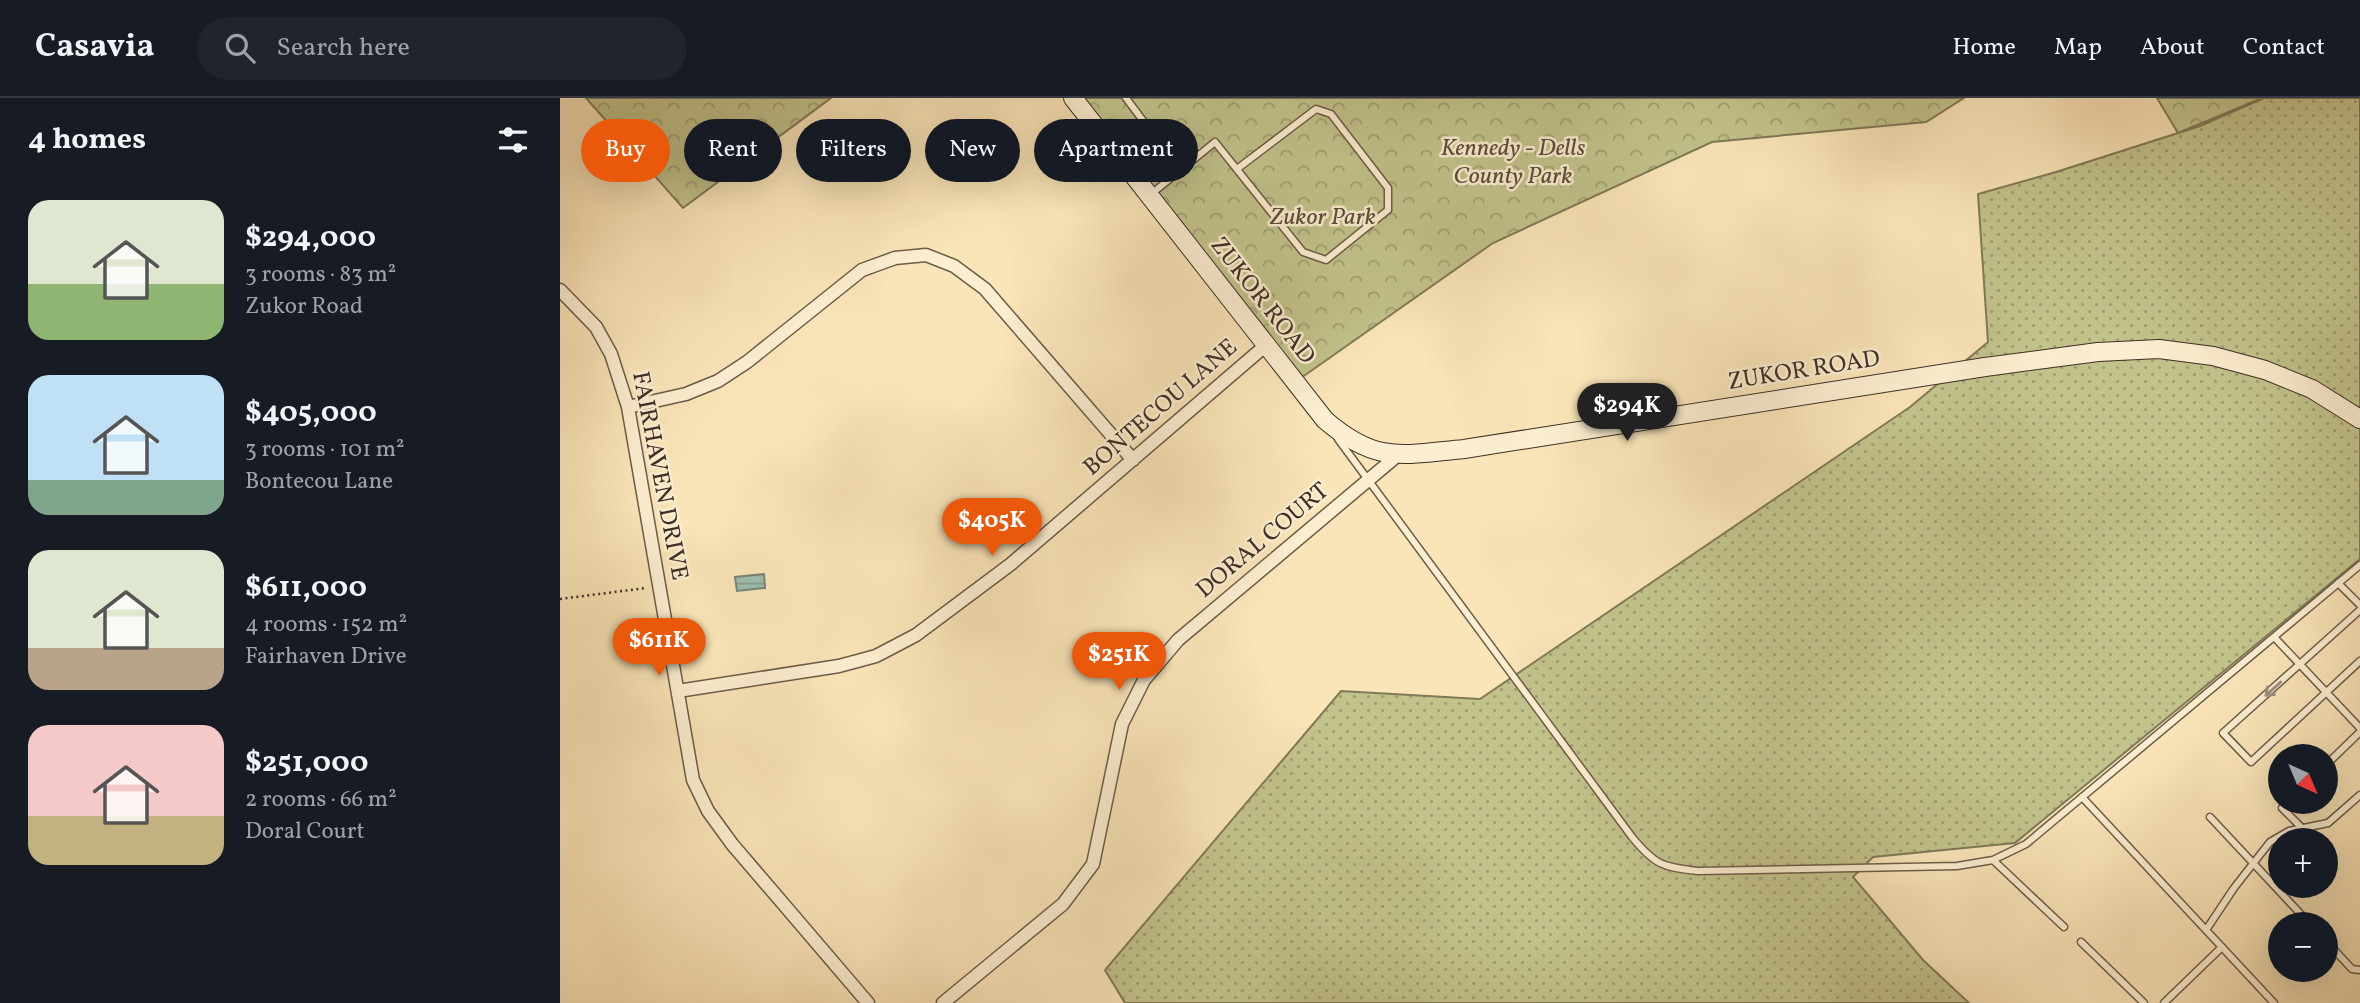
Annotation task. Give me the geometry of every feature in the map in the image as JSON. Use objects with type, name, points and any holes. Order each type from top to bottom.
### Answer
[{"type":"street","name":"ZUKOR ROAD","points":[[1073,98],[1325,421],[1348,440],[1372,450],[1398,455],[1464,449],[1984,367],[2098,352],[2160,349],[2213,356],[2265,370],[2312,389],[2360,419]]},
{"type":"street","points":[[628,407],[686,394],[718,381],[747,362],[862,270],[895,258],[926,255],[954,266],[985,289],[1133,460]]},
{"type":"street","name":"FAIRHAVEN DRIVE","points":[[560,290],[596,327],[611,354],[628,407],[693,780],[708,811],[741,854],[868,1003]]},
{"type":"street","name":"BONTECOU LANE","points":[[678,691],[839,666],[876,656],[916,635],[1012,564],[1265,346]]},
{"type":"street","name":"DORAL COURT","points":[[943,1003],[1063,904],[1093,864],[1122,724],[1144,680],[1178,640],[1398,455]]},
{"type":"lane","points":[[1126,98],[1142,119]]},
{"type":"lane","points":[[1198,156],[1215,142],[1303,252],[1326,260],[1388,210],[1388,188],[1331,114],[1316,109],[1237,169]]},
{"type":"lane","points":[[1149,196],[1166,182]]},
{"type":"lane","points":[[1325,421],[1632,837],[1648,857],[1669,868],[1698,871],[1957,866],[1993,860],[2026,844],[2360,565]]},
{"type":"lane","points":[[2338,583],[2360,605]]},
{"type":"lane","points":[[2360,610],[2223,733],[2251,762],[2360,661]]},
{"type":"lane","points":[[2274,637],[2360,730],[2338,753]]},
{"type":"lane","points":[[2289,814],[2302,828],[2328,823],[2360,794]]},
{"type":"lane","points":[[2082,797],[2274,1003]]},
{"type":"lane","points":[[2352,802],[2360,808]]},
{"type":"lane","points":[[2210,817],[2299,912]]},
{"type":"lane","points":[[2206,930],[2268,844]]},
{"type":"lane","points":[[1993,860],[2064,927]]},
{"type":"lane","points":[[2081,942],[2144,1003]]},
{"type":"lane","points":[[2164,1003],[2222,947]]},
{"type":"lane","points":[[2338,954],[2352,970],[2360,970]]},
{"type":"path","points":[[560,599],[660,586]]},
{"type":"green space","points":[[586,98],[831,98],[803,119],[796,119],[796,124],[782,134],[782,119],[684,119],[684,182],[718,182],[683,208],[660,182],[670,182],[670,119],[605,119]]},
{"type":"green space","name":"Zukor Park","points":[[1080,98],[1964,98],[1926,122],[1712,142],[1493,243],[1301,378],[1146,182],[1198,182],[1198,119],[1097,119]]},
{"type":"green space","points":[[2157,98],[2262,98],[2178,133]]},
{"type":"green space","points":[[2264,98],[2360,98],[2360,559],[2015,843],[1873,857],[1853,877],[1923,960],[1969,1003],[1125,1003],[1105,970],[1341,691],[1480,699],[1910,407],[1988,342],[1978,194],[2200,126]]},
{"type":"shaded area","points":[[764,574],[765,588],[737,591],[735,577]]},
{"type":"park label","name":"Kennedy - Dells County Park","points":[[1513,163]]}]
